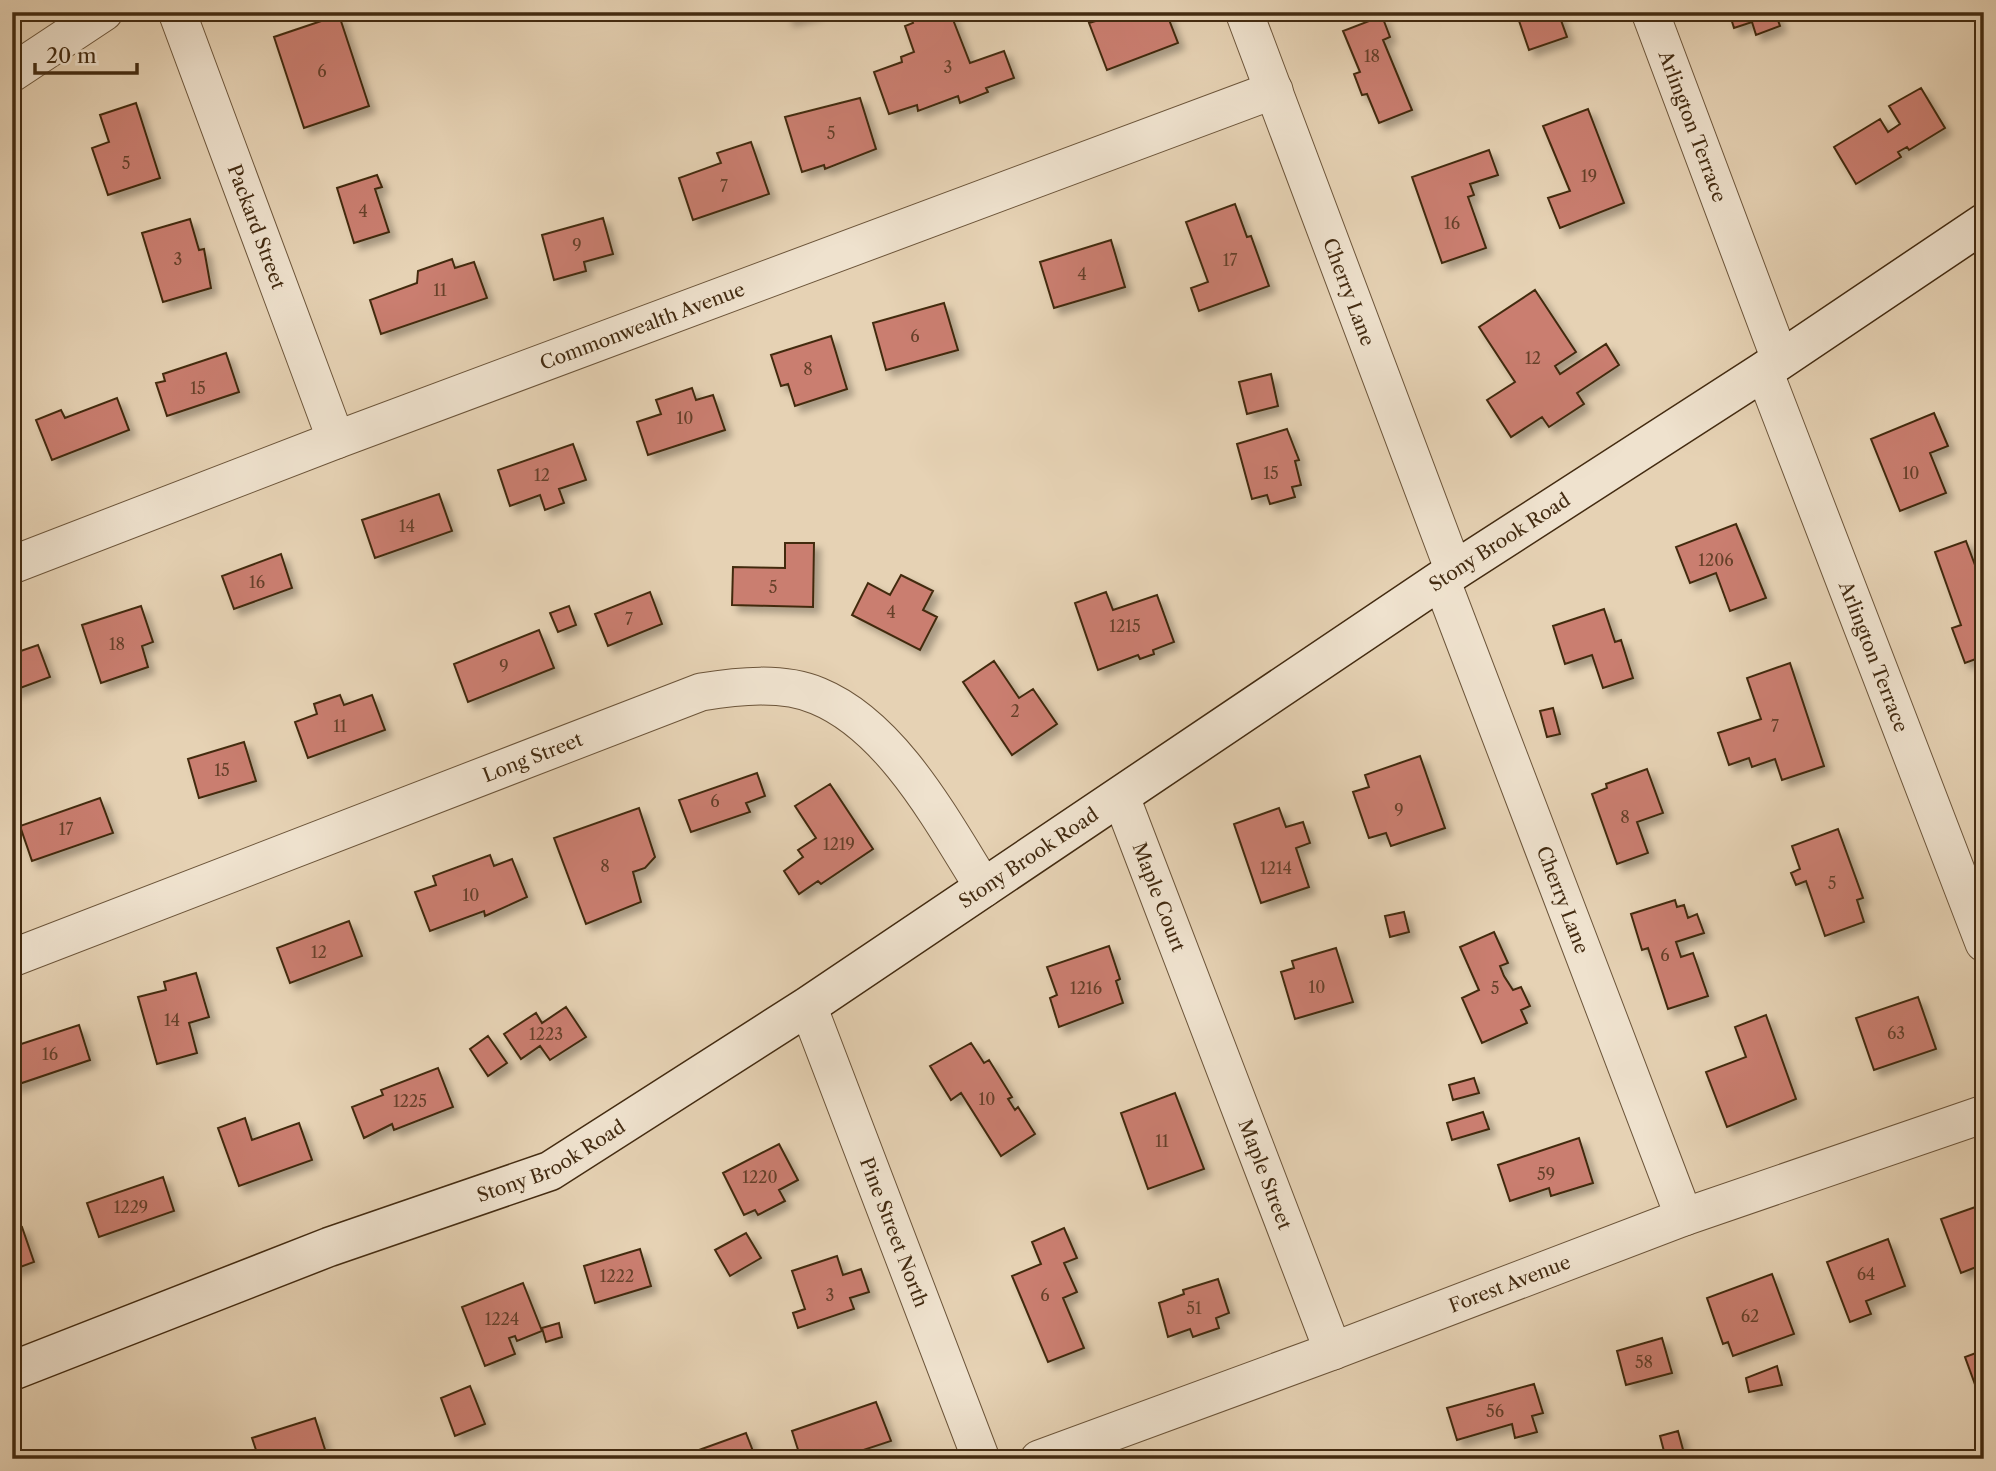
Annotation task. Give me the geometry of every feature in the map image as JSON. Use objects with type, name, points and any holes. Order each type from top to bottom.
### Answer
[{"type":"main road","name":"Stony Brook Road","points":[[12,1371],[329,1247],[550,1171],[808,1006],[1448,577],[1984,223]]},
{"type":"street","points":[[12,73],[104,12]]},
{"type":"street","name":"Packard Street","points":[[177,12],[336,440]]},
{"type":"street","name":"Cherry Lane","points":[[1244,12],[1448,577],[1684,1217]]},
{"type":"street","name":"Arlington Terrace","points":[[1650,12],[1772,365],[1984,943]]},
{"type":"street","name":"Commonwealth Avenue","points":[[12,565],[336,440],[1274,90]]},
{"type":"street","name":"Long Street","points":[[12,958],[701,692],[734,687],[762,686],[817,695],[846,711],[896,756],[919,783],[984,888]]},
{"type":"street","name":"Maple Court","points":[[1121,797],[1197,997]]},
{"type":"street","name":"Maple Street","points":[[1197,997],[1333,1351]]},
{"type":"street","name":"Pine Street North","points":[[808,1006],[981,1459]]},
{"type":"street","name":"Forest Avenue","points":[[1039,1459],[1333,1351],[1684,1217],[1984,1114]]},
{"type":"building","points":[[786,12],[816,12],[816,13],[788,20]]},
{"type":"building","points":[[925,12],[926,16],[950,12],[970,63],[1004,51],[1014,78],[986,88],[988,92],[960,103],[958,96],[918,111],[917,105],[889,114],[874,72],[902,62],[901,57],[914,52],[905,26],[913,23],[910,14]]},
{"type":"building","points":[[1100,12],[1166,12],[1178,43],[1107,70],[1089,23],[1102,19]]},
{"type":"building","points":[[1516,12],[1558,12],[1567,37],[1529,50]]},
{"type":"building","points":[[1729,12],[1775,12],[1780,26],[1756,35],[1752,22],[1734,28]]},
{"type":"building","points":[[339,15],[369,106],[304,128],[274,37]]},
{"type":"building","points":[[1382,16],[1390,37],[1383,40],[1412,110],[1379,123],[1367,94],[1362,95],[1354,74],[1360,72],[1343,31]]},
{"type":"building","points":[[1921,88],[1945,128],[1909,150],[1907,147],[1898,152],[1901,157],[1856,184],[1834,147],[1880,119],[1888,132],[1900,124],[1889,106]]},
{"type":"building","points":[[860,98],[876,149],[825,169],[824,165],[802,172],[785,117]]},
{"type":"building","points":[[136,103],[160,178],[108,195],[92,148],[109,142],[100,115]]},
{"type":"building","points":[[1588,109],[1624,203],[1560,228],[1548,198],[1570,191],[1543,126]]},
{"type":"building","points":[[751,142],[769,194],[693,220],[679,178],[721,163],[717,153]]},
{"type":"building","points":[[1489,150],[1498,175],[1470,184],[1474,195],[1468,197],[1486,248],[1442,263],[1412,177]]},
{"type":"building","points":[[377,175],[382,187],[375,189],[389,232],[354,243],[337,188]]},
{"type":"building","points":[[1235,204],[1247,237],[1251,236],[1269,286],[1199,311],[1191,288],[1208,282],[1186,222]]},
{"type":"building","points":[[603,218],[613,254],[584,262],[586,271],[554,280],[542,235]]},
{"type":"building","points":[[190,219],[199,250],[204,249],[211,288],[163,302],[142,233]]},
{"type":"building","points":[[1111,240],[1125,287],[1054,308],[1040,262]]},
{"type":"building","points":[[452,259],[455,268],[474,262],[487,298],[381,334],[370,300],[417,283],[418,271]]},
{"type":"building","points":[[1535,290],[1576,352],[1555,366],[1560,374],[1606,344],[1619,365],[1577,393],[1584,404],[1549,427],[1542,417],[1511,437],[1487,400],[1515,382],[1479,327]]},
{"type":"building","points":[[944,303],[958,350],[886,370],[873,323]]},
{"type":"building","points":[[831,336],[847,389],[795,406],[788,384],[781,386],[771,355]]},
{"type":"building","points":[[1984,347],[1984,370],[1976,350]]},
{"type":"building","points":[[226,353],[239,392],[167,416],[156,383],[165,381],[163,374]]},
{"type":"building","points":[[1271,374],[1278,406],[1247,414],[1239,382]]},
{"type":"building","points":[[692,388],[696,400],[713,395],[725,430],[648,455],[637,422],[661,414],[656,400]]},
{"type":"building","points":[[117,398],[129,430],[52,460],[36,420],[61,410],[65,418]]},
{"type":"building","points":[[1934,413],[1948,446],[1930,453],[1946,493],[1900,511],[1871,439]]},
{"type":"building","points":[[1287,429],[1299,460],[1295,461],[1301,485],[1292,487],[1295,497],[1270,504],[1267,495],[1252,499],[1237,444]]},
{"type":"building","points":[[573,444],[586,480],[559,489],[564,503],[545,510],[540,495],[510,506],[498,470]]},
{"type":"building","points":[[439,494],[452,531],[375,558],[362,520]]},
{"type":"building","points":[[1736,524],[1766,598],[1730,611],[1716,573],[1690,583],[1676,547]]},
{"type":"building","points":[[1966,541],[1975,565],[1984,562],[1984,656],[1965,663],[1952,628],[1961,625],[1935,552]]},
{"type":"building","points":[[785,543],[814,543],[813,607],[732,605],[733,567],[785,568]]},
{"type":"building","points":[[281,554],[292,588],[234,609],[222,576]]},
{"type":"building","points":[[901,575],[933,591],[923,610],[937,617],[920,650],[852,615],[868,583],[890,595]]},
{"type":"building","points":[[650,592],[662,624],[608,646],[595,614]]},
{"type":"building","points":[[1106,592],[1113,610],[1157,595],[1174,642],[1153,650],[1154,654],[1140,659],[1138,655],[1098,670],[1075,603]]},
{"type":"building","points":[[141,606],[153,642],[142,646],[148,667],[101,683],[82,625]]},
{"type":"building","points":[[569,606],[576,625],[558,632],[550,613]]},
{"type":"building","points":[[1604,609],[1615,642],[1621,640],[1633,678],[1603,688],[1592,655],[1565,664],[1553,626]]},
{"type":"building","points":[[539,630],[554,668],[468,702],[454,664]]},
{"type":"building","points":[[38,645],[50,677],[12,691],[12,654]]},
{"type":"building","points":[[994,661],[1019,698],[1033,689],[1057,724],[1012,755],[963,682]]},
{"type":"building","points":[[1790,663],[1824,766],[1782,780],[1775,759],[1752,767],[1749,758],[1729,765],[1718,733],[1761,719],[1747,678]]},
{"type":"building","points":[[340,695],[344,705],[372,695],[385,730],[308,758],[295,722],[317,714],[314,704]]},
{"type":"building","points":[[1553,708],[1560,734],[1547,737],[1540,711]]},
{"type":"building","points":[[244,742],[256,781],[199,798],[188,759]]},
{"type":"building","points":[[1420,756],[1445,828],[1391,846],[1386,833],[1369,838],[1353,792],[1369,787],[1365,775]]},
{"type":"building","points":[[1647,769],[1663,813],[1637,822],[1648,853],[1617,864],[1592,794],[1607,788],[1606,784]]},
{"type":"building","points":[[757,773],[765,796],[746,803],[750,812],[691,832],[679,800]]},
{"type":"building","points":[[830,784],[873,849],[821,884],[818,881],[799,894],[784,871],[803,857],[798,850],[816,838],[795,806]]},
{"type":"building","points":[[100,798],[113,833],[32,861],[20,826]]},
{"type":"building","points":[[639,808],[655,857],[645,868],[633,872],[641,902],[586,924],[554,838]]},
{"type":"building","points":[[1279,808],[1286,827],[1303,822],[1310,843],[1296,848],[1309,887],[1261,903],[1234,824]]},
{"type":"building","points":[[1838,829],[1863,898],[1857,900],[1864,922],[1825,936],[1806,881],[1796,885],[1791,873],[1800,869],[1792,846]]},
{"type":"building","points":[[490,855],[494,866],[512,859],[527,897],[485,916],[484,911],[430,931],[415,892],[436,885],[433,876]]},
{"type":"building","points":[[1675,900],[1677,907],[1684,905],[1688,918],[1697,914],[1704,933],[1676,942],[1681,957],[1693,953],[1708,996],[1668,1009],[1648,948],[1642,950],[1631,914]]},
{"type":"building","points":[[1404,912],[1409,932],[1390,937],[1385,916]]},
{"type":"building","points":[[349,921],[362,956],[290,983],[277,948]]},
{"type":"building","points":[[1494,932],[1508,963],[1500,966],[1504,976],[1513,990],[1521,987],[1530,1006],[1521,1010],[1527,1023],[1482,1043],[1462,998],[1479,990],[1460,947]]},
{"type":"building","points":[[1109,946],[1120,979],[1116,981],[1123,1003],[1059,1027],[1050,998],[1057,995],[1047,967]]},
{"type":"building","points":[[1336,948],[1353,1002],[1295,1019],[1281,972],[1294,968],[1292,961]]},
{"type":"building","points":[[196,973],[209,1017],[189,1023],[197,1053],[157,1064],[138,997],[166,990],[164,982]]},
{"type":"building","points":[[1918,997],[1936,1049],[1874,1070],[1856,1018]]},
{"type":"building","points":[[566,1007],[586,1037],[550,1060],[540,1046],[521,1059],[504,1034],[536,1013],[542,1023]]},
{"type":"building","points":[[1766,1015],[1796,1099],[1727,1127],[1706,1072],[1746,1057],[1735,1027]]},
{"type":"building","points":[[79,1025],[90,1060],[13,1086],[12,1047]]},
{"type":"building","points":[[488,1036],[507,1063],[488,1076],[470,1049]]},
{"type":"building","points":[[971,1043],[984,1063],[989,1060],[1012,1097],[1008,1099],[1015,1110],[1018,1107],[1035,1134],[1001,1156],[961,1093],[951,1100],[930,1066]]},
{"type":"building","points":[[438,1068],[453,1107],[394,1130],[392,1124],[364,1138],[352,1107],[383,1095],[381,1090]]},
{"type":"building","points":[[1474,1078],[1479,1093],[1453,1100],[1449,1085]]},
{"type":"building","points":[[1175,1093],[1204,1169],[1148,1189],[1121,1113]]},
{"type":"building","points":[[1483,1112],[1489,1129],[1452,1140],[1447,1123]]},
{"type":"building","points":[[245,1118],[252,1140],[299,1123],[312,1160],[239,1186],[218,1128]]},
{"type":"building","points":[[1579,1138],[1593,1183],[1551,1196],[1549,1188],[1510,1201],[1498,1165]]},
{"type":"building","points":[[779,1144],[798,1180],[779,1190],[785,1201],[758,1215],[755,1210],[744,1215],[723,1173]]},
{"type":"building","points":[[163,1177],[174,1211],[99,1237],[87,1203]]},
{"type":"building","points":[[1984,1204],[1984,1264],[1961,1273],[1941,1219]]},
{"type":"building","points":[[22,1227],[34,1262],[12,1270],[12,1231]]},
{"type":"building","points":[[1064,1228],[1077,1258],[1064,1263],[1077,1292],[1063,1298],[1084,1348],[1048,1362],[1012,1276],[1041,1264],[1032,1242]]},
{"type":"building","points":[[746,1233],[761,1258],[730,1276],[715,1250]]},
{"type":"building","points":[[1888,1239],[1905,1286],[1866,1301],[1871,1314],[1850,1322],[1827,1262]]},
{"type":"building","points":[[640,1249],[651,1286],[595,1303],[584,1266]]},
{"type":"building","points":[[837,1256],[843,1275],[861,1269],[869,1292],[850,1298],[854,1309],[798,1328],[793,1313],[805,1309],[792,1271]]},
{"type":"building","points":[[1772,1274],[1794,1334],[1733,1356],[1728,1342],[1723,1344],[1707,1298]]},
{"type":"building","points":[[1218,1279],[1229,1313],[1216,1318],[1219,1328],[1193,1337],[1190,1329],[1168,1337],[1159,1303],[1184,1294],[1183,1290]]},
{"type":"building","points":[[523,1283],[542,1331],[517,1341],[515,1336],[509,1338],[515,1354],[485,1366],[462,1307]]},
{"type":"building","points":[[559,1323],[562,1337],[546,1342],[542,1328]]},
{"type":"building","points":[[1662,1338],[1672,1373],[1626,1385],[1617,1351]]},
{"type":"building","points":[[1984,1350],[1984,1409],[1965,1357]]},
{"type":"building","points":[[1777,1366],[1782,1385],[1749,1392],[1746,1378]]},
{"type":"building","points":[[1534,1384],[1543,1413],[1532,1416],[1537,1432],[1515,1438],[1512,1424],[1457,1440],[1447,1408]]},
{"type":"building","points":[[470,1386],[485,1424],[455,1436],[441,1398]]},
{"type":"building","points":[[876,1402],[891,1441],[836,1459],[801,1459],[792,1431]]},
{"type":"building","points":[[315,1418],[328,1459],[242,1459],[241,1454],[256,1450],[252,1438]]},
{"type":"building","points":[[1678,1431],[1685,1457],[1666,1459],[1660,1436]]},
{"type":"building","points":[[746,1433],[756,1459],[674,1459]]}]
